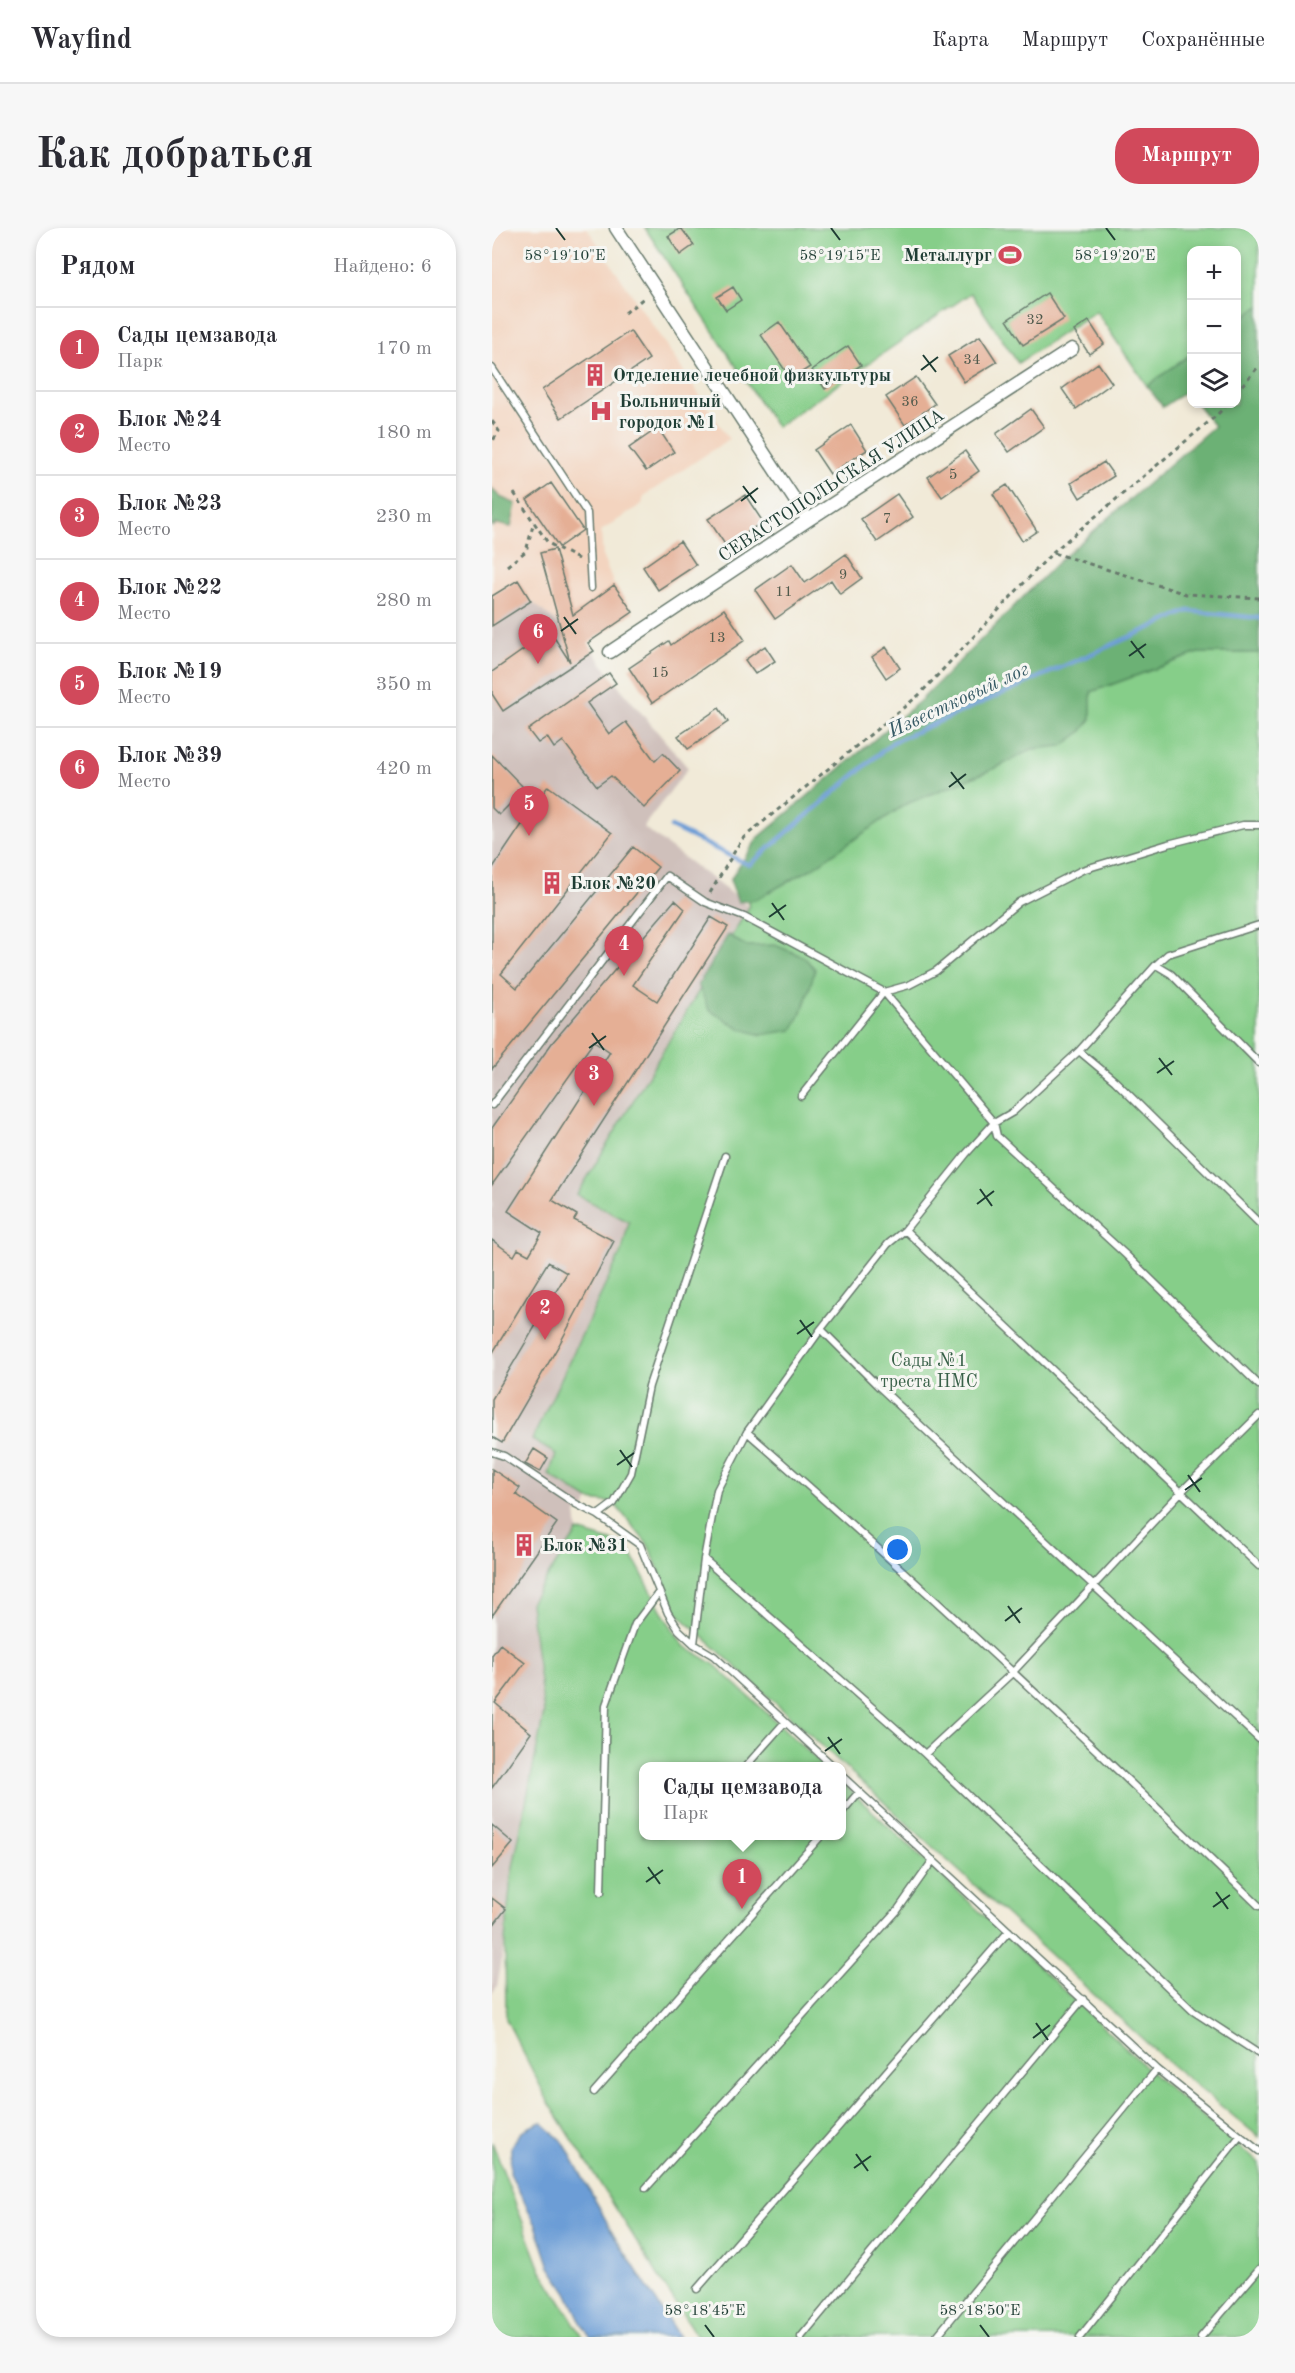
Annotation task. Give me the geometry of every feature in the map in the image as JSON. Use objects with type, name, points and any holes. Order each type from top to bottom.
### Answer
[{"type":"street","points":[[616,228],[808,520]]},
{"type":"street","name":"СЕВАСТОПОЛЬСКАЯ УЛИЦА","points":[[610,652],[1072,349]]},
{"type":"lane","points":[[492,368],[587,513],[591,588]]},
{"type":"lane","points":[[801,1096],[884,992],[909,985],[936,971],[1020,902],[1082,870],[1168,844],[1243,825],[1259,825]]},
{"type":"lane","points":[[492,1105],[667,876],[705,902],[744,917],[884,992],[994,1123],[997,1136],[1135,1263],[1259,1385]]},
{"type":"lane","points":[[694,1644],[704,1559],[717,1490],[747,1432],[821,1329],[888,1244],[905,1230],[994,1123],[1013,1112],[1079,1051],[1156,965],[1168,954],[1259,925]]},
{"type":"lane","points":[[1156,965],[1171,974],[1259,1063]]},
{"type":"lane","points":[[1079,1051],[1115,1081],[1259,1223]]},
{"type":"lane","points":[[598,1515],[614,1503],[631,1473],[649,1386],[725,1156]]},
{"type":"lane","points":[[905,1230],[1259,1566]]},
{"type":"lane","points":[[821,1329],[878,1385],[1259,1739]]},
{"type":"lane","points":[[925,1754],[1012,1673],[1180,1492],[1259,1415]]},
{"type":"lane","points":[[747,1432],[871,1540],[1259,1906]]},
{"type":"lane","points":[[492,1452],[504,1456],[576,1504],[598,1515],[640,1545],[658,1592],[673,1622],[694,1644],[714,1656],[827,1762]]},
{"type":"lane","points":[[704,1559],[925,1754],[1193,2011],[1259,2054]]},
{"type":"lane","points":[[601,1892],[606,1705],[635,1624],[658,1592]]},
{"type":"lane","points":[[750,1762],[785,1722]]},
{"type":"lane","points":[[846,1779],[1157,2069],[1259,2151]]},
{"type":"lane","points":[[846,1807],[859,1792]]},
{"type":"lane","points":[[594,2092],[817,1840]]},
{"type":"lane","points":[[646,2188],[897,1911],[933,1860]]},
{"type":"lane","points":[[697,2289],[1009,1931]]},
{"type":"lane","points":[[801,2337],[1083,1999]]},
{"type":"lane","points":[[936,2337],[1157,2069]]},
{"type":"lane","points":[[1080,2337],[1240,2136]]},
{"type":"lane","points":[[1201,2337],[1259,2269]]},
{"type":"path","points":[[626,313],[656,288]]},
{"type":"path","points":[[1241,387],[1259,366]]},
{"type":"path","points":[[705,902],[742,839],[919,695],[1053,552],[1223,408]]},
{"type":"path","points":[[492,421],[499,431],[492,442]]},
{"type":"path","points":[[514,493],[548,543],[590,566]]},
{"type":"path","points":[[507,566],[526,551],[534,522]]},
{"type":"path","points":[[1053,552],[1186,594],[1259,598]]},
{"type":"shaded area","name":"Больничный городок №1","points":[[492,228],[587,228],[729,439],[644,496],[642,504],[601,531],[603,558],[614,585],[633,612],[581,648],[559,624],[531,601],[518,580],[492,596]]},
{"type":"shaded area","points":[[518,580],[531,601],[559,624],[580,648],[588,643],[616,683],[688,768],[643,827],[749,907],[578,1194],[629,1222],[549,1475],[589,1500],[585,1509],[576,1513],[578,1531],[530,1603],[544,1713],[511,1877],[505,1941],[497,1987],[492,1993],[492,596]]},
{"type":"green space","points":[[645,228],[1259,228],[1259,306],[1241,319],[1241,246],[1187,246],[1187,357],[1147,386],[1096,311],[1018,363],[971,293],[776,427]]},
{"type":"green space","points":[[1259,306],[1259,653],[1198,653],[1091,692],[1091,719],[1081,732],[1062,746],[1032,749],[996,768],[906,804],[811,869],[755,900],[738,902],[730,880],[758,838],[921,700],[1058,562],[1214,426],[1200,408],[1241,408],[1241,319]]},
{"type":"green space","points":[[1187,357],[1187,391],[1163,407],[1147,386]]},
{"type":"green space","points":[[492,489],[500,497],[516,504],[511,527],[497,524],[492,527]]},
{"type":"green space","name":"Сады №1 треста НМС","points":[[1198,653],[1259,653],[1259,2137],[1171,2065],[846,1768],[846,1762],[840,1762],[678,1614],[648,1545],[614,1503],[589,1500],[549,1475],[556,1454],[532,1440],[622,1250],[629,1222],[577,1195],[749,907],[745,874],[883,768]]},
{"type":"green space","points":[[728,935],[746,946],[775,945],[804,957],[815,969],[803,1008],[792,1030],[761,1035],[739,1028],[709,1010],[698,985]]},
{"type":"green space","points":[[578,1531],[627,1546],[665,1617],[684,1646],[714,1664],[820,1762],[639,1762],[639,1840],[846,1840],[846,1787],[1163,2083],[1259,2163],[1259,2337],[697,2337],[548,2101],[506,2019],[505,1941],[511,1877],[544,1713],[530,1603]]},
{"type":"green space","points":[[492,2142],[541,2270],[583,2337],[492,2337]]},
{"type":"water","points":[[541,2122],[564,2143],[614,2235],[679,2337],[591,2337],[583,2326],[567,2292],[550,2267],[536,2225],[510,2173],[511,2146],[523,2130]]},
{"type":"building","points":[[681,228],[694,245],[680,255],[668,236]]},
{"type":"building","points":[[733,287],[741,300],[726,310],[717,297]]},
{"type":"building","points":[[1047,293],[1064,319],[1023,345],[1007,320]]},
{"type":"building","points":[[1089,321],[1104,344],[1089,354],[1074,331]]},
{"type":"building","points":[[779,322],[810,367],[791,379],[761,335]]},
{"type":"building","name":"Отделение лечебной физкультуры","points":[[630,331],[649,359],[561,418],[542,390]]},
{"type":"building","points":[[980,336],[997,362],[964,382],[948,356]]},
{"type":"building","points":[[848,346],[861,365],[825,389],[812,370]]},
{"type":"building","points":[[1098,363],[1112,383],[1076,409],[1062,389]]},
{"type":"building","points":[[916,377],[935,404],[905,425],[886,397]]},
{"type":"building","points":[[1031,409],[1044,427],[1009,452],[996,434]]},
{"type":"building","points":[[851,425],[867,450],[830,474],[814,450]]},
{"type":"building","points":[[658,428],[674,452],[646,471],[629,448]]},
{"type":"building","points":[[965,451],[979,471],[942,497],[928,477]]},
{"type":"building","points":[[1104,462],[1114,476],[1080,498],[1071,483]]},
{"type":"building","points":[[551,483],[583,530],[559,547],[527,500]]},
{"type":"building","points":[[1007,485],[1037,531],[1022,541],[993,494]]},
{"type":"building","points":[[897,494],[913,517],[877,542],[861,519]]},
{"type":"building","points":[[745,495],[763,522],[726,546],[708,519]]},
{"type":"building","points":[[680,541],[696,565],[658,590],[643,567]]},
{"type":"building","points":[[555,549],[573,615],[614,585],[633,612],[588,643],[594,651],[503,711],[492,694],[492,672],[550,631],[570,662],[540,553]]},
{"type":"building","points":[[846,554],[862,578],[840,594],[831,580],[775,619],[755,590],[792,564],[805,583]]},
{"type":"building","points":[[518,580],[531,601],[492,626],[492,596]]},
{"type":"building","points":[[724,609],[745,640],[652,703],[629,668],[669,641],[671,645]]},
{"type":"building","points":[[765,646],[775,661],[755,674],[745,660]]},
{"type":"building","points":[[886,647],[900,668],[886,678],[872,657]]},
{"type":"building","points":[[609,673],[616,683],[587,703],[609,734],[626,722],[655,761],[663,753],[680,771],[644,808],[611,776],[597,786],[563,741],[554,748],[547,737],[538,743],[528,730]]},
{"type":"building","points":[[719,708],[728,722],[688,749],[678,736]]},
{"type":"building","points":[[492,755],[525,789],[499,815],[492,808]]},
{"type":"building","points":[[548,786],[612,833],[501,974],[517,988],[633,847],[658,867],[492,1069],[492,869]]},
{"type":"building","points":[[675,900],[685,909],[633,985],[657,1001],[711,917],[728,927],[552,1200],[577,1215],[574,1220],[614,1241],[559,1345],[502,1443],[492,1437],[492,1399],[567,1273],[548,1262],[492,1354],[492,1240],[514,1256],[518,1249],[529,1255],[542,1233],[508,1211],[610,1052],[594,1041],[492,1185],[492,1128],[552,1043]]},
{"type":"building","points":[[534,1449],[548,1458],[540,1472],[525,1464]]},
{"type":"building","points":[[492,1469],[520,1488],[516,1494],[557,1523],[492,1616]]},
{"type":"building","points":[[500,1644],[525,1663],[495,1703],[531,1733],[492,1788],[492,1655]]},
{"type":"building","points":[[492,1825],[513,1843],[492,1868]]},
{"type":"building","points":[[492,1898],[506,1909],[492,1927]]},
{"type":"waterway","name":"Известковый лог","points":[[671,827],[749,865],[893,742],[1188,611],[1259,618]]},
{"type":"place","name":"Металлург","points":[[1010,255]]},
{"type":"place","name":"Отделение лечебной физкультуры","points":[[595,375]]},
{"type":"place","name":"Больничный городок №1","points":[[601,411]]},
{"type":"place","name":"Блок №39","points":[[538,664]]},
{"type":"place","name":"Блок №19","points":[[529,836]]},
{"type":"place","name":"Блок №20","points":[[552,883]]},
{"type":"place","name":"Блок №22","points":[[624,976]]},
{"type":"place","name":"Блок №23","points":[[594,1106]]},
{"type":"place","name":"Блок №24","points":[[545,1340]]},
{"type":"place","name":"Блок №31","points":[[524,1545]]},
{"type":"place","name":"Сады цемзавода","points":[[742,1909]]}]
